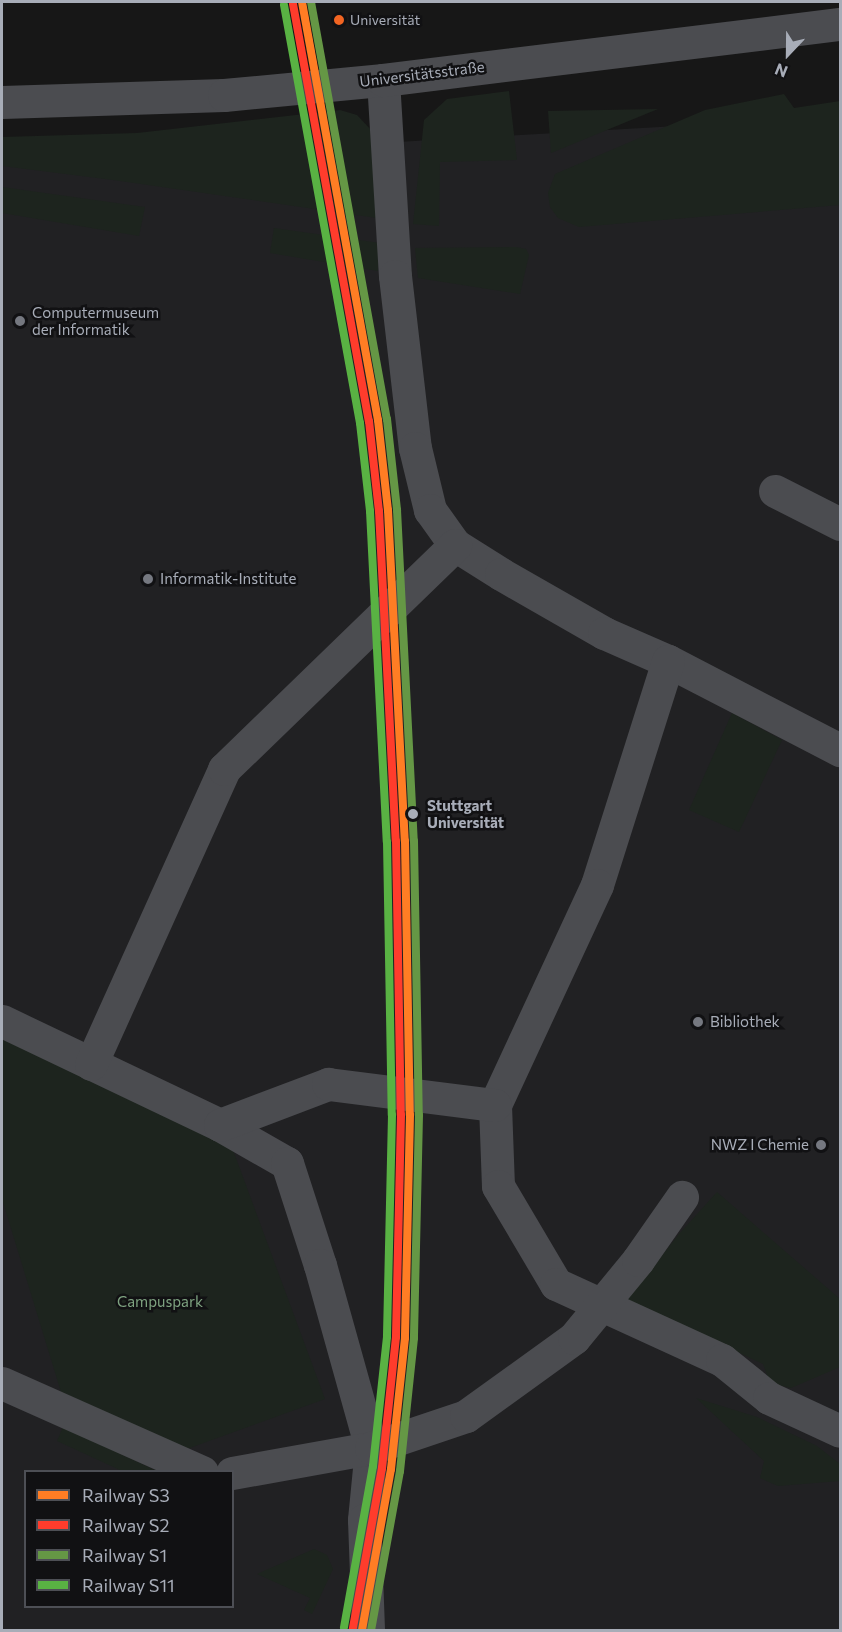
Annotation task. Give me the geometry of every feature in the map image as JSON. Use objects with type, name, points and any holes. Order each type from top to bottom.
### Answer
[{"type":"street","name":"Universitätsstraße","points":[[2,102],[224,95],[383,80],[840,24]]},
{"type":"street","points":[[383,80],[395,276],[415,448],[430,510],[454,544],[604,633],[668,661],[840,750]]},
{"type":"street","points":[[775,491],[840,524]]},
{"type":"street","points":[[91,1064],[224,769],[454,544]]},
{"type":"street","points":[[668,661],[597,885],[495,1105],[498,1186],[518,1224],[556,1284],[723,1360],[769,1398],[840,1431]]},
{"type":"street","points":[[2,1021],[220,1125],[287,1163],[320,1265],[371,1448],[364,1520],[368,1630]]},
{"type":"street","points":[[220,1125],[328,1084],[495,1105]]},
{"type":"street","points":[[234,1473],[371,1448],[466,1416],[574,1338],[638,1260],[682,1197]]},
{"type":"street","points":[[2,1383],[198,1470]]},
{"type":"shaded area","points":[[840,114],[840,1630],[2,1630],[2,153],[154,156],[729,123]]},
{"type":"green space","points":[[509,91],[517,160],[440,162],[439,226],[413,224],[424,120],[447,99]]},
{"type":"green space","points":[[784,94],[794,108],[840,101],[840,205],[579,227],[558,218],[550,207],[548,193],[555,174],[705,110]]},
{"type":"green space","points":[[658,109],[551,153],[548,111]]},
{"type":"green space","points":[[340,110],[357,115],[373,132],[377,218],[2,166],[2,137],[137,133]]},
{"type":"green space","points":[[2,187],[145,207],[139,236],[2,213]]},
{"type":"green space","points":[[274,228],[380,243],[378,271],[270,253]]},
{"type":"green space","points":[[516,247],[526,249],[529,255],[520,294],[418,278],[415,248]]},
{"type":"green space","points":[[732,713],[782,740],[739,832],[689,810]]},
{"type":"green space","name":"Campuspark","points":[[2,1031],[230,1142],[325,1399],[187,1449],[61,1392],[2,1199]]},
{"type":"green space","points":[[717,1192],[840,1299],[840,1367],[791,1388],[770,1383],[763,1364],[627,1300],[679,1234]]},
{"type":"green space","points":[[696,1398],[757,1417],[817,1446],[840,1464],[840,1481],[778,1486],[760,1478],[764,1461]]},
{"type":"green space","points":[[63,1427],[155,1470],[120,1470],[57,1441]]},
{"type":"green space","points":[[314,1549],[327,1555],[333,1569],[312,1614],[304,1610],[310,1598],[257,1574]]},
{"type":"rail line","name":"S3","points":[[302,2],[378,420],[388,510],[405,841],[410,1115],[405,1338],[391,1469],[362,1630]]},
{"type":"rail line","name":"S1","points":[[311,2],[387,419],[397,510],[414,841],[419,1115],[414,1338],[400,1471],[371,1630]]},
{"type":"rail line","name":"S2","points":[[293,4],[369,421],[379,511],[396,841],[401,1115],[396,1337],[382,1468],[353,1628]]},
{"type":"rail line","name":"S11","points":[[284,5],[360,423],[370,511],[387,842],[392,1115],[387,1337],[373,1466],[344,1627]]},
{"type":"place","name":"Universität","points":[[339,20]]},
{"type":"place","name":"Computermuseum der Informatik","points":[[20,321]]},
{"type":"place","name":"Informatik-Institute","points":[[148,579]]},
{"type":"place","name":"Stuttgart Universität","points":[[413,814]]},
{"type":"place","name":"Bibliothek","points":[[698,1022]]},
{"type":"place","name":"NWZ I Chemie","points":[[821,1145]]}]
